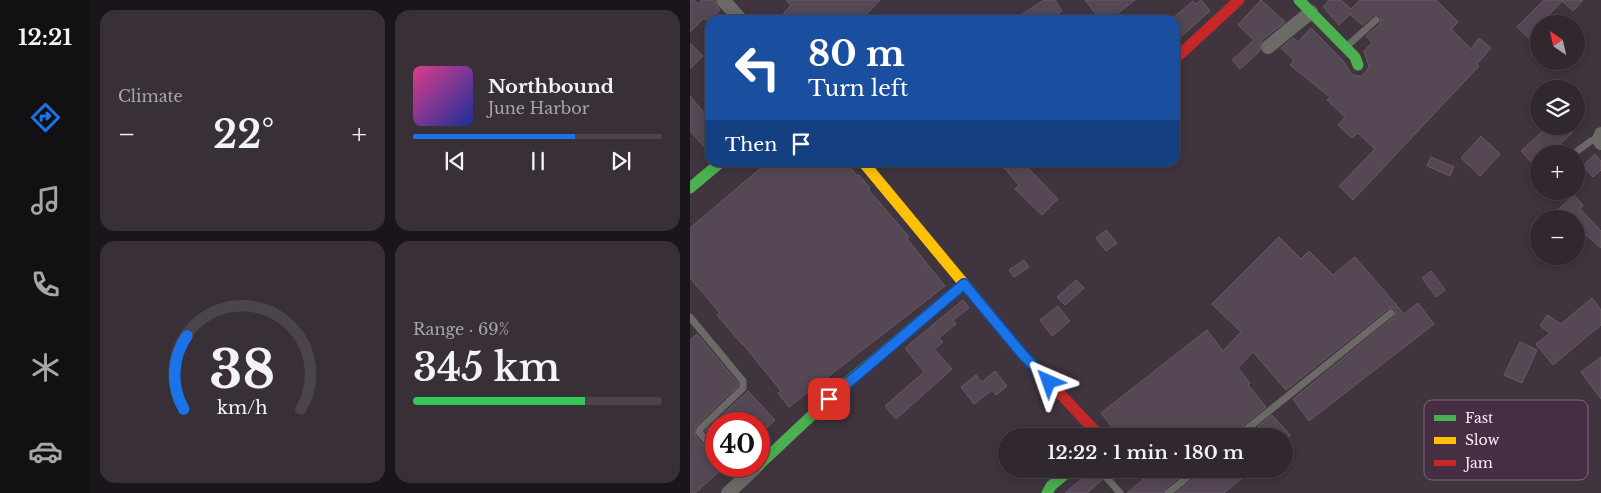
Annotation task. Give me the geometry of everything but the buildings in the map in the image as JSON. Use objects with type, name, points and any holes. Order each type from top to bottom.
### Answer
[{"type":"street","points":[[723,0],[736,15]]},
{"type":"street","points":[[1180,54],[1239,0]]},
{"type":"street","points":[[1299,0],[1355,58],[1358,65]]},
{"type":"street","points":[[1268,47],[1311,12]]},
{"type":"street","points":[[690,188],[715,167]]},
{"type":"street","points":[[867,167],[1023,355],[1091,428]]},
{"type":"street","points":[[770,454],[843,386],[964,284]]},
{"type":"street","points":[[1047,493],[1051,486],[1060,478]]},
{"type":"street","points":[[728,493],[743,479]]},
{"type":"lane","points":[[1345,47],[1376,20]]},
{"type":"lane","points":[[1585,145],[1591,141],[1600,139]]},
{"type":"lane","points":[[1248,428],[1391,313]]},
{"type":"lane","points":[[690,317],[743,381],[743,388],[718,412]]},
{"type":"lane","points":[[705,424],[698,432],[705,440]]},
{"type":"lane","points":[[1107,478],[1120,493]]},
{"type":"lane","points":[[1168,493],[1187,478]]},
{"type":"traffic: fast","points":[[1299,0],[1355,57],[1358,65]]},
{"type":"traffic: fast","points":[[690,188],[715,167]]},
{"type":"traffic: fast","points":[[770,455],[843,386],[964,284]]},
{"type":"traffic: fast","points":[[1047,493],[1051,486],[1060,478]]},
{"type":"traffic: slow","points":[[867,167],[1023,355],[1052,385]]},
{"type":"traffic: jam","points":[[1180,54],[1239,0]]},
{"type":"traffic: jam","points":[[1052,385],[1092,428]]},
{"type":"route","points":[[829,399],[964,284],[1023,355],[1049,382]]}]
